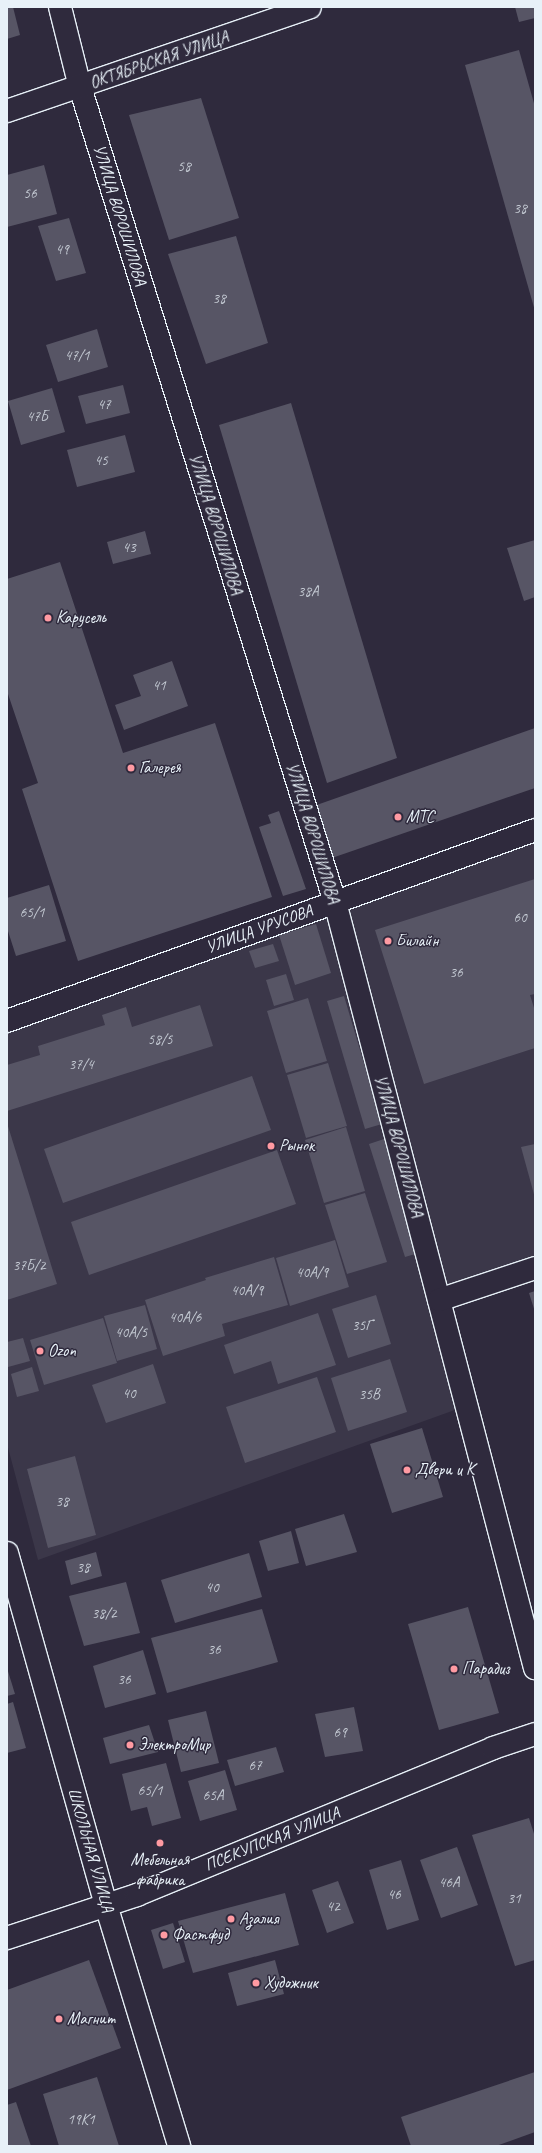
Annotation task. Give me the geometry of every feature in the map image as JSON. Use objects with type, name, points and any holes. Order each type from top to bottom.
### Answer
[{"type":"street","name":"УЛИЦА ВОРОШИЛОВА","points":[[60,7],[80,87],[335,902],[535,1668]]},
{"type":"street","name":"ОКТЯБРЬСКАЯ УЛИЦА","points":[[7,111],[310,7]]},
{"type":"street","name":"УЛИЦА УРУСОВА","points":[[7,1021],[535,830]]},
{"type":"street","points":[[439,1300],[535,1268]]},
{"type":"street","name":"ШКОЛЬНАЯ УЛИЦА","points":[[7,1553],[106,1905],[179,2146]]},
{"type":"street","name":"ПСЕКУПСКАЯ УЛИЦА","points":[[7,1938],[137,1895],[493,1748],[535,1734]]},
{"type":"shaded area","name":"Рынок","points":[[535,840],[535,1261],[443,1290],[477,1402],[38,1560],[7,1444],[7,1032]]},
{"type":"building","points":[[7,7],[13,7],[20,35],[7,39]]},
{"type":"building","points":[[515,7],[535,7],[535,18],[519,22]]},
{"type":"building","points":[[519,50],[535,107],[535,311],[465,65]]},
{"type":"building","points":[[201,98],[239,218],[169,240],[129,115]]},
{"type":"building","points":[[44,165],[57,214],[7,227],[7,175]]},
{"type":"building","points":[[69,218],[86,273],[56,281],[38,226]]},
{"type":"building","points":[[236,236],[268,343],[206,364],[168,254]]},
{"type":"building","points":[[97,329],[108,367],[58,382],[46,345]]},
{"type":"building","points":[[123,385],[130,413],[86,424],[78,396]]},
{"type":"building","points":[[52,388],[65,432],[21,445],[8,401]]},
{"type":"building","points":[[291,403],[397,758],[327,783],[219,425]]},
{"type":"building","points":[[125,435],[135,472],[77,487],[67,450]]},
{"type":"building","points":[[145,531],[151,554],[113,564],[107,542]]},
{"type":"building","points":[[535,540],[535,597],[524,601],[507,548]]},
{"type":"building","name":"Галерея","points":[[60,562],[123,753],[215,723],[272,897],[78,961],[22,789],[38,783],[7,691],[7,579]]},
{"type":"building","points":[[172,661],[188,706],[124,730],[115,705],[141,696],[133,675]]},
{"type":"building","points":[[535,728],[535,788],[329,859],[311,807]]},
{"type":"building","points":[[279,811],[306,889],[283,896],[259,827],[271,823],[268,815]]},
{"type":"building","points":[[535,879],[535,994],[530,995],[535,1011],[535,1048],[424,1084],[375,930]]},
{"type":"building","points":[[49,885],[66,941],[16,956],[7,928],[7,898]]},
{"type":"building","points":[[316,924],[331,973],[295,985],[279,935]]},
{"type":"building","points":[[273,944],[279,961],[255,968],[249,951]]},
{"type":"building","points":[[286,974],[294,1000],[274,1006],[266,980]]},
{"type":"building","points":[[344,996],[382,1124],[365,1129],[327,1001]]},
{"type":"building","points":[[308,998],[327,1061],[286,1073],[267,1011]]},
{"type":"building","points":[[200,1005],[213,1046],[7,1111],[7,1065],[40,1055],[38,1046],[105,1025],[102,1015],[126,1007],[132,1027]]},
{"type":"building","points":[[328,1063],[347,1126],[306,1138],[287,1075]]},
{"type":"building","points":[[252,1076],[271,1130],[63,1203],[44,1149]]},
{"type":"building","points":[[7,1123],[57,1284],[7,1300]]},
{"type":"building","points":[[346,1127],[365,1191],[324,1203],[305,1140]]},
{"type":"building","points":[[387,1138],[422,1252],[405,1257],[369,1144]]},
{"type":"building","points":[[535,1144],[535,1198],[521,1147]]},
{"type":"building","points":[[277,1150],[296,1204],[89,1275],[71,1222]]},
{"type":"building","points":[[365,1193],[387,1262],[347,1274],[325,1205]]},
{"type":"building","points":[[335,1240],[349,1287],[290,1306],[276,1258]]},
{"type":"building","points":[[274,1257],[288,1305],[222,1324],[225,1336],[163,1356],[145,1300],[206,1280],[205,1278]]},
{"type":"building","points":[[535,1291],[535,1312],[529,1293]]},
{"type":"building","points":[[376,1295],[391,1344],[348,1358],[332,1309]]},
{"type":"building","points":[[145,1305],[157,1349],[117,1361],[104,1316]]},
{"type":"building","points":[[318,1313],[336,1365],[278,1384],[271,1361],[234,1374],[224,1345]]},
{"type":"building","points":[[103,1318],[117,1363],[44,1385],[30,1340]]},
{"type":"building","points":[[23,1338],[30,1361],[8,1367],[7,1342]]},
{"type":"building","points":[[390,1359],[407,1412],[348,1431],[331,1378]]},
{"type":"building","points":[[153,1364],[166,1403],[106,1423],[92,1385]]},
{"type":"building","points":[[32,1367],[39,1391],[17,1397],[11,1374]]},
{"type":"building","points":[[317,1377],[336,1432],[245,1463],[226,1407]]},
{"type":"building","name":"Двери и К","points":[[422,1428],[443,1497],[392,1513],[370,1444]]},
{"type":"building","points":[[75,1456],[96,1535],[48,1548],[27,1469]]},
{"type":"building","points":[[344,1514],[357,1552],[306,1566],[295,1529]]},
{"type":"building","points":[[291,1531],[299,1563],[268,1571],[259,1541]]},
{"type":"building","points":[[96,1552],[102,1576],[71,1585],[65,1561]]},
{"type":"building","points":[[249,1553],[262,1597],[175,1623],[161,1580]]},
{"type":"building","points":[[126,1582],[140,1633],[84,1646],[69,1596]]},
{"type":"building","name":"Парадиз","points":[[468,1607],[499,1713],[439,1730],[408,1624]]},
{"type":"building","points":[[262,1609],[278,1662],[167,1693],[151,1638]]},
{"type":"building","points":[[143,1650],[156,1694],[105,1708],[93,1666]]},
{"type":"building","points":[[7,1668],[15,1694],[7,1696]]},
{"type":"building","points":[[13,1702],[26,1748],[7,1753],[7,1704]]},
{"type":"building","points":[[354,1707],[363,1751],[325,1757],[315,1714]]},
{"type":"building","points":[[206,1711],[219,1763],[181,1772],[168,1720]]},
{"type":"building","name":"ЭлектроМир","points":[[149,1725],[158,1752],[110,1764],[103,1738]]},
{"type":"building","points":[[276,1747],[284,1772],[235,1786],[227,1760]]},
{"type":"building","points":[[166,1763],[181,1818],[152,1826],[147,1807],[131,1811],[122,1774]]},
{"type":"building","points":[[225,1770],[237,1810],[200,1821],[188,1781]]},
{"type":"building","points":[[529,1818],[535,1837],[535,1960],[515,1966],[472,1835]]},
{"type":"building","points":[[457,1847],[478,1905],[441,1918],[420,1860]]},
{"type":"building","points":[[401,1860],[419,1920],[387,1930],[369,1870]]},
{"type":"building","points":[[338,1881],[354,1923],[327,1933],[312,1890]]},
{"type":"building","points":[[285,1893],[299,1945],[193,1973],[178,1921]]},
{"type":"building","points":[[173,1923],[185,1962],[163,1969],[151,1930]]},
{"type":"building","name":"Магнит","points":[[89,1960],[121,2048],[7,2090],[7,1990]]},
{"type":"building","name":"Художник","points":[[275,1960],[284,1994],[237,2006],[228,1973]]},
{"type":"building","points":[[535,2072],[535,2132],[496,2146],[411,2146],[401,2117]]},
{"type":"building","points":[[97,2077],[119,2146],[59,2146],[43,2094]]},
{"type":"building","points":[[16,2102],[31,2146],[7,2146],[7,2105]]},
{"type":"place","name":"Карусель","points":[[48,618]]},
{"type":"place","name":"Галерея","points":[[131,768]]},
{"type":"place","name":"МТС","points":[[398,817]]},
{"type":"place","name":"Билайн","points":[[388,941]]},
{"type":"place","name":"Рынок","points":[[271,1146]]},
{"type":"place","name":"Ozon","points":[[40,1351]]},
{"type":"place","name":"Двери и К","points":[[407,1470]]},
{"type":"place","name":"Парадиз","points":[[454,1669]]},
{"type":"place","name":"ЭлектроМир","points":[[130,1745]]},
{"type":"place","name":"Мебельная фабрика","points":[[160,1843]]},
{"type":"place","name":"Азалия","points":[[231,1919]]},
{"type":"place","name":"Фастфуд","points":[[164,1935]]},
{"type":"place","name":"Художник","points":[[256,1983]]},
{"type":"place","name":"Магнит","points":[[59,2019]]}]
